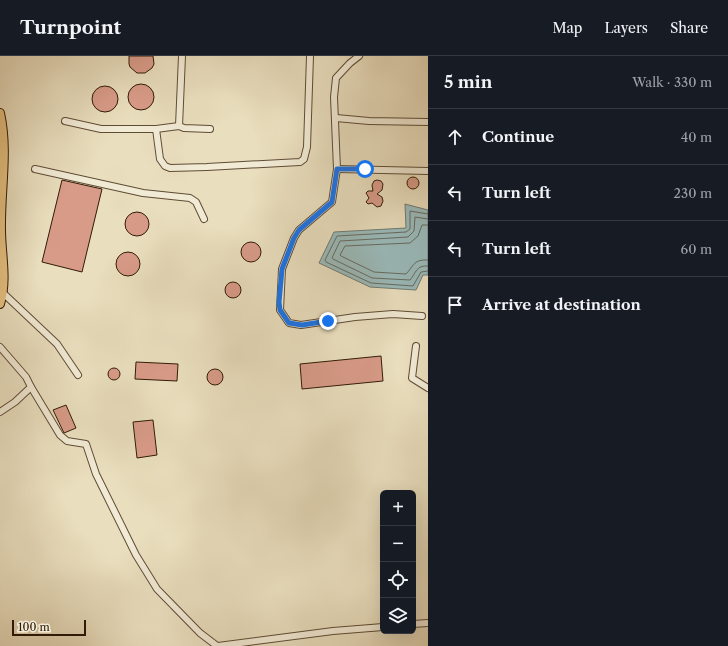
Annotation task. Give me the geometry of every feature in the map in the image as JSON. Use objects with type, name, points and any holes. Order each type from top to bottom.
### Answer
[{"type":"main road","points":[[0,113],[4,129],[5,146],[0,224],[3,293],[0,304]]},
{"type":"street","points":[[179,126],[182,56]]},
{"type":"street","points":[[156,129],[160,159],[165,166],[170,168],[300,162],[304,159],[307,147],[310,56]]},
{"type":"street","points":[[359,56],[336,78],[334,97],[337,169],[332,202],[299,230],[294,238],[282,269],[280,310],[289,323],[302,325],[392,314],[422,316]]},
{"type":"street","points":[[336,118],[369,121],[428,122]]},
{"type":"street","points":[[65,120],[101,129],[156,129],[179,126],[184,128],[210,129]]},
{"type":"street","points":[[35,169],[143,193],[190,198],[196,202],[204,219]]},
{"type":"street","points":[[337,169],[428,171]]},
{"type":"street","points":[[3,293],[57,344],[78,375]]},
{"type":"street","points":[[416,346],[412,378],[428,388]]},
{"type":"street","points":[[0,347],[26,377],[60,435],[68,441],[86,444],[96,474],[136,555],[157,589],[200,633],[218,646],[333,631],[380,627]]},
{"type":"street","points":[[0,412],[15,402],[31,387]]},
{"type":"street","points":[[416,624],[428,623]]},
{"type":"water","points":[[405,204],[428,210],[428,275],[423,275],[416,290],[370,287],[319,263],[334,232],[406,228]]},
{"type":"building","points":[[129,56],[153,56],[154,64],[152,68],[145,73],[137,73],[130,67]]},
{"type":"building","points":[[141,84],[150,88],[154,97],[150,106],[141,110],[132,106],[128,97],[132,88]]},
{"type":"building","points":[[105,86],[114,90],[118,99],[114,108],[105,112],[96,108],[92,99],[96,90]]},
{"type":"building","points":[[415,177],[418,178],[418,188],[411,189],[408,188],[407,181],[408,178]]},
{"type":"building","points":[[62,180],[102,189],[82,272],[42,262]]},
{"type":"building","points":[[374,181],[381,181],[383,184],[382,190],[377,194],[382,197],[383,201],[381,206],[377,207],[372,203],[368,204],[366,202],[369,198],[366,193],[368,191],[373,191],[372,185]]},
{"type":"building","points":[[137,212],[146,215],[149,224],[146,233],[137,236],[128,233],[125,224],[128,215]]},
{"type":"building","points":[[251,242],[258,245],[261,252],[258,259],[251,262],[244,259],[241,252],[244,245]]},
{"type":"building","points":[[128,252],[137,255],[140,264],[137,273],[128,276],[119,273],[116,264],[119,255]]},
{"type":"building","points":[[233,282],[240,287],[241,290],[236,297],[233,298],[226,293],[225,290],[230,283]]},
{"type":"building","points":[[381,356],[383,381],[302,389],[300,364]]},
{"type":"building","points":[[136,362],[178,364],[177,381],[135,379]]},
{"type":"building","points":[[112,368],[116,368],[120,374],[116,380],[112,380],[108,376],[108,372]]},
{"type":"building","points":[[215,369],[222,374],[223,377],[218,384],[215,385],[208,380],[207,377],[212,370]]},
{"type":"building","points":[[66,405],[76,428],[64,433],[53,410]]},
{"type":"building","points":[[153,420],[157,455],[137,458],[133,422]]},
{"type":"route","points":[[328,321],[302,325],[289,323],[280,310],[279,302],[282,269],[294,238],[299,230],[332,202],[337,169],[365,169]]}]
